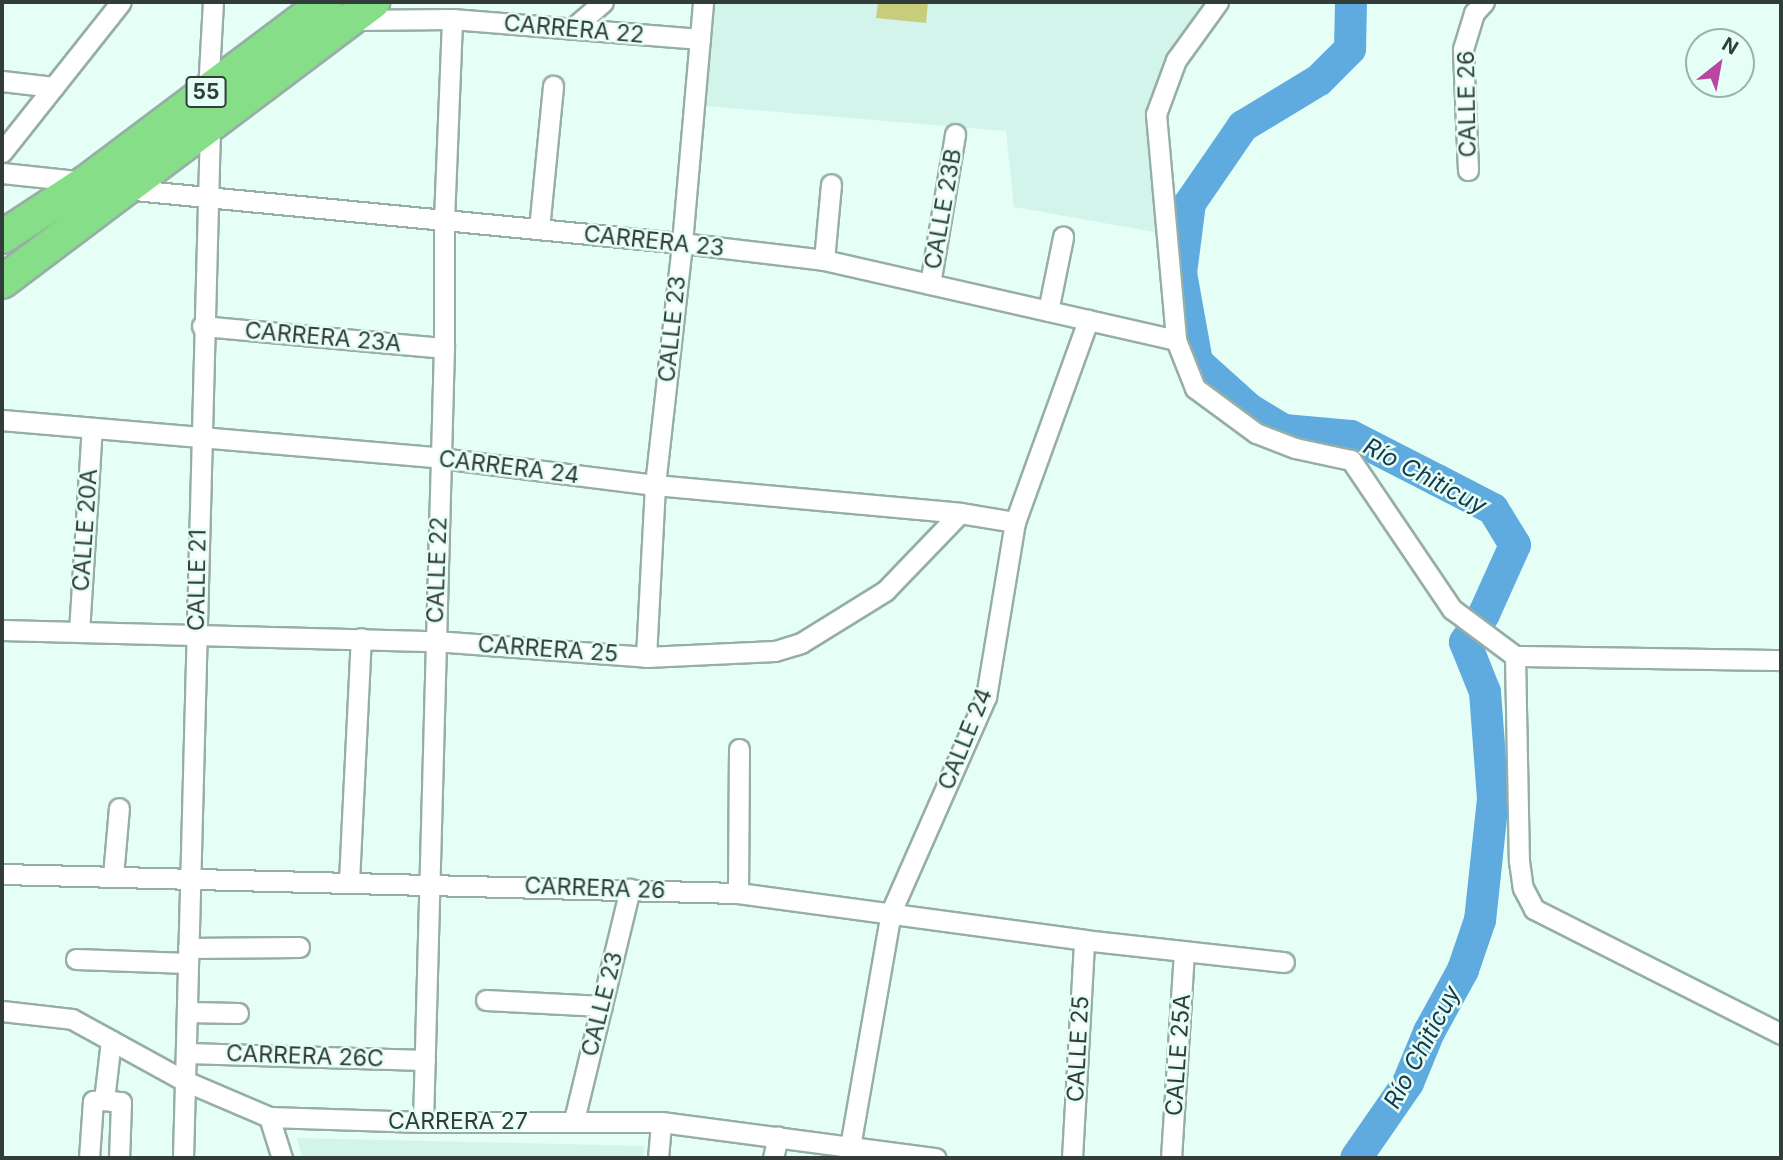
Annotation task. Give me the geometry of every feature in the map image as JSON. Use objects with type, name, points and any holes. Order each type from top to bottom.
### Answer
[{"type":"highway","name":"55","points":[[2,237],[86,182],[208,90],[344,6]]},
{"type":"highway","name":"55","points":[[2,282],[210,124],[344,6]]},
{"type":"street","points":[[2,152],[121,2]]},
{"type":"street","name":"CALLE 21","points":[[183,1158],[202,326],[210,124],[208,90],[213,2]]},
{"type":"street","points":[[572,29],[603,2]]},
{"type":"street","name":"CALLE 23","points":[[646,657],[655,485],[682,243],[703,2]]},
{"type":"street","points":[[1218,2],[1176,60],[1156,114],[1176,340],[1195,388],[1256,433],[1295,448],[1351,460],[1452,609],[1515,656],[1781,660]]},
{"type":"street","name":"CALLE 26","points":[[1468,170],[1463,49],[1474,13],[1484,2]]},
{"type":"street","name":"CARRERA 22","points":[[344,6],[452,19],[700,39]]},
{"type":"street","name":"CALLE 22","points":[[423,1122],[444,348],[444,220],[452,19]]},
{"type":"street","points":[[2,81],[54,87]]},
{"type":"street","points":[[539,229],[553,86]]},
{"type":"street","name":"CALLE 23B","points":[[930,284],[955,134]]},
{"type":"street","points":[[2,173],[86,182]]},
{"type":"street","points":[[824,260],[831,184]]},
{"type":"street","name":"CARRERA 23","points":[[124,189],[682,243],[824,260],[1176,340]]},
{"type":"street","points":[[1048,311],[1063,237]]},
{"type":"street","name":"CALLE 24","points":[[849,1153],[891,912],[986,697],[1015,522],[1088,320]]},
{"type":"street","name":"CARRERA 23A","points":[[202,326],[444,348]]},
{"type":"street","name":"CARRERA 24","points":[[2,420],[441,458],[655,485],[960,513],[1015,522]]},
{"type":"street","name":"CALLE 20A","points":[[79,632],[92,428]]},
{"type":"street","name":"CARRERA 25","points":[[2,630],[435,641],[646,657],[775,651],[801,643],[885,591],[960,513]]},
{"type":"street","points":[[349,881],[361,638]]},
{"type":"street","points":[[1515,656],[1519,861],[1523,888],[1534,909],[1781,1034]]},
{"type":"street","points":[[738,893],[739,749]]},
{"type":"street","points":[[113,876],[119,808]]},
{"type":"street","name":"CARRERA 26","points":[[2,874],[738,893],[1084,940],[1284,962]]},
{"type":"street","name":"CALLE 23","points":[[574,1120],[630,889]]},
{"type":"street","name":"CALLE 25","points":[[1072,1158],[1084,940]]},
{"type":"street","points":[[76,959],[188,956],[299,947]]},
{"type":"street","name":"CALLE 25A","points":[[1171,1158],[1184,951]]},
{"type":"street","points":[[486,1000],[601,1006]]},
{"type":"street","name":"CARRERA 27","points":[[2,1011],[72,1019],[185,1081],[269,1117],[423,1122],[661,1122],[778,1137],[849,1153],[936,1158]]},
{"type":"street","points":[[187,1012],[238,1013]]},
{"type":"street","points":[[89,1158],[106,1101],[111,1040]]},
{"type":"street","name":"CARRERA 26C","points":[[186,1053],[425,1060]]},
{"type":"street","points":[[106,1101],[119,1158]]},
{"type":"street","points":[[269,1117],[282,1158]]},
{"type":"street","points":[[658,1158],[661,1122]]},
{"type":"street","points":[[772,1158],[778,1137]]},
{"type":"shaded area","points":[[702,2],[1220,2],[1174,68],[1155,122],[1165,234],[1014,207],[1006,131],[693,105]]},
{"type":"shaded area","points":[[297,1138],[644,1146],[643,1158],[302,1158]]},
{"type":"green space","points":[[878,2],[928,2],[926,23],[876,18]]},
{"type":"waterway","name":"Río Chiticuy","points":[[1351,2],[1350,49],[1319,80],[1243,126],[1190,203],[1181,273],[1197,362],[1249,409],[1284,430],[1351,436],[1493,509],[1515,545],[1484,614],[1465,642],[1485,692],[1493,799],[1480,920],[1463,970],[1429,1032],[1408,1083],[1356,1158]]}]
